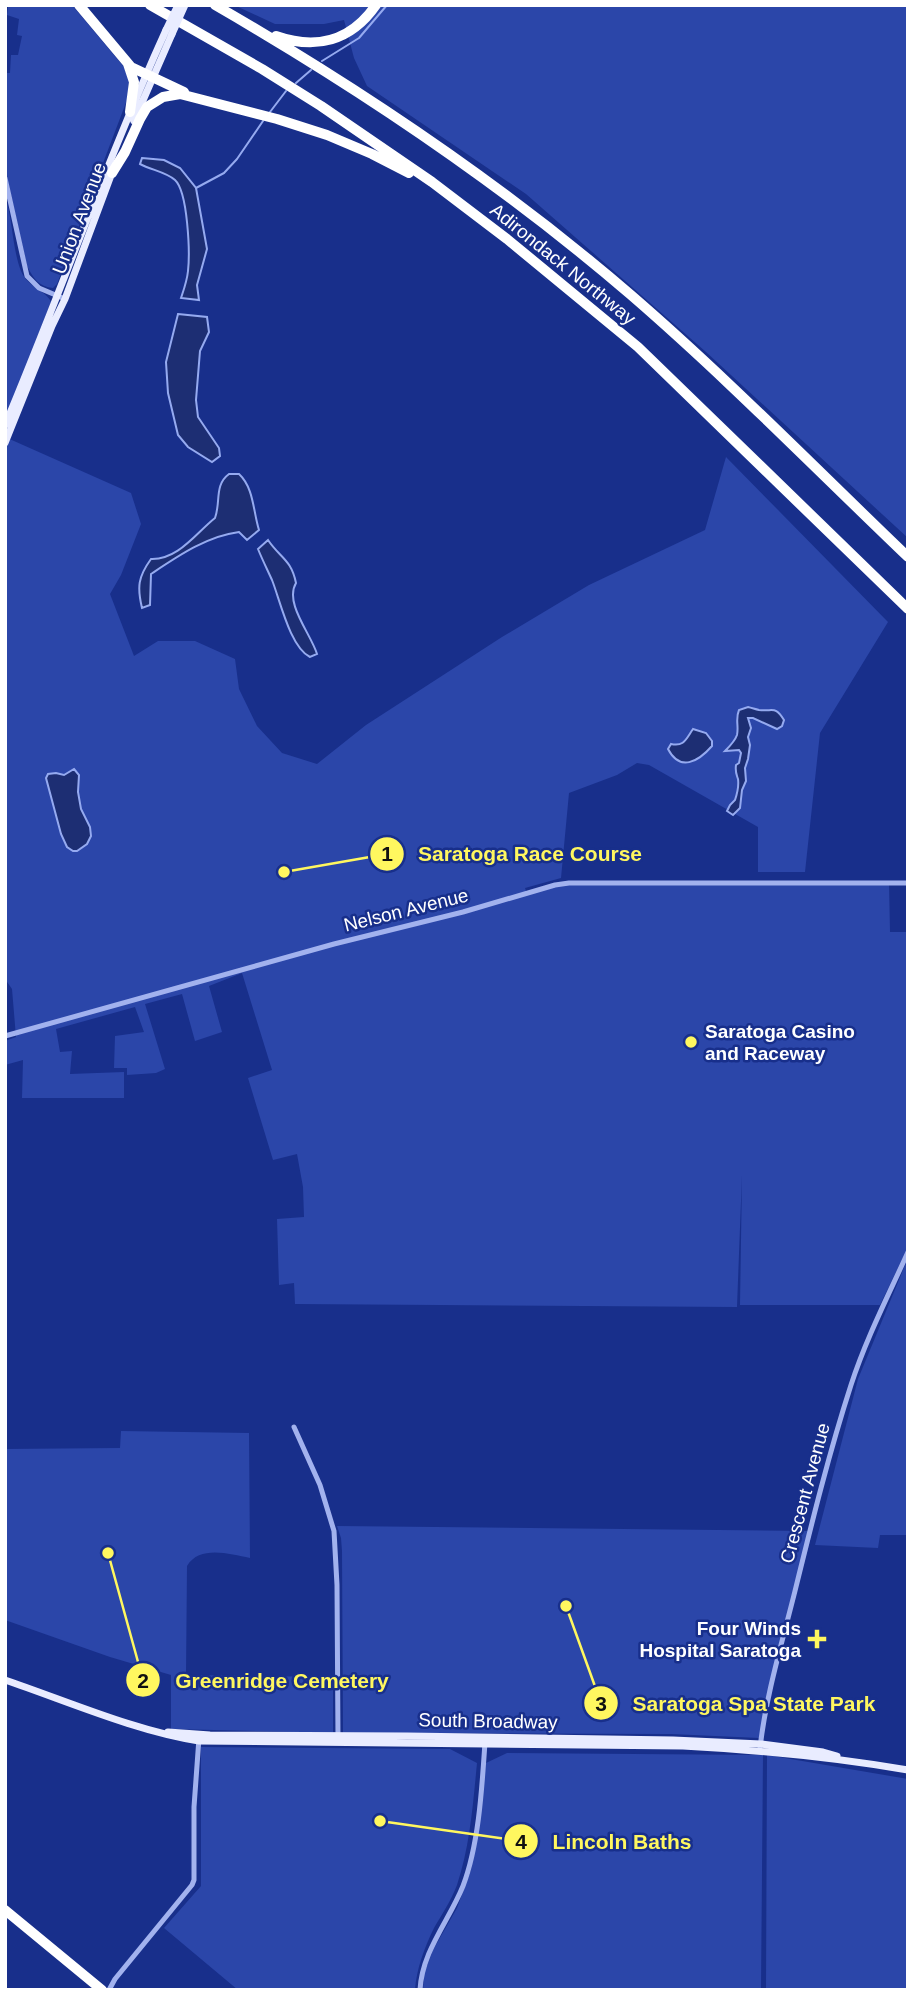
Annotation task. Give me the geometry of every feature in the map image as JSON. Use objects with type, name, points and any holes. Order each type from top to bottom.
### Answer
[{"type":"highway","points":[[79,5],[134,69],[204,100]]},
{"type":"highway","name":"Adirondack Northway","points":[[150,5],[321,106],[377,143],[507,239],[638,347],[908,609]]},
{"type":"highway","name":"Adirondack Northway","points":[[215,5],[429,138],[565,241],[690,347],[908,557]]},
{"type":"highway","points":[[252,27],[295,42],[325,42],[358,26],[376,5]]},
{"type":"highway","points":[[125,60],[134,82],[130,112]]},
{"type":"highway","points":[[112,173],[143,113],[153,102],[175,94],[296,124],[337,139],[391,163],[457,201]]},
{"type":"highway","points":[[5,1910],[102,1990]]},
{"type":"main road","name":"Union Avenue","points":[[169,32],[177,5]]},
{"type":"main road","name":"Union Avenue","points":[[5,443],[52,326],[102,179],[130,112],[185,5]]},
{"type":"main road","name":"Union Avenue","points":[[5,425],[61,297],[149,76]]},
{"type":"main road","name":"South Broadway","points":[[5,1680],[174,1737],[673,1740],[823,1752],[855,1761],[908,1770]]},
{"type":"street","points":[[5,178],[27,276],[39,288],[61,297]]},
{"type":"street","name":"Nelson Avenue","points":[[5,1036],[555,885],[741,881],[908,883]]},
{"type":"street","name":"Crescent Avenue","points":[[761,1747],[766,1708],[780,1650],[848,1394],[908,1252]]},
{"type":"street","points":[[294,1427],[320,1485],[334,1531],[338,1739]]},
{"type":"street","points":[[109,1990],[115,1979],[188,1892],[194,1880],[194,1807],[199,1738]]},
{"type":"street","points":[[420,1990],[428,1955],[455,1903],[471,1858],[485,1740]]},
{"type":"shaded area","points":[[5,5],[72,5],[124,67],[129,81],[127,100],[57,284],[53,288],[37,281],[27,266],[5,168],[5,73],[10,73],[11,55],[18,55],[22,36],[17,35],[19,19],[7,15],[8,7]]},
{"type":"shaded area","points":[[234,5],[908,5],[908,538],[706,352],[526,194],[367,86],[354,58],[344,20],[324,24],[275,24]]},
{"type":"shaded area","points":[[142,158],[164,160],[180,168],[196,188],[207,249],[197,285],[199,300],[181,298],[188,275],[189,251],[185,209],[179,187],[171,177],[140,164]]},
{"type":"shaded area","points":[[5,196],[21,271],[51,302],[5,421]]},
{"type":"shaded area","points":[[178,314],[207,317],[209,332],[200,351],[196,400],[198,417],[219,448],[220,456],[212,462],[188,447],[178,435],[168,393],[166,362]]},
{"type":"shaded area","points":[[5,437],[131,493],[141,524],[121,575],[110,594],[134,656],[158,641],[195,641],[235,659],[239,689],[257,726],[282,753],[317,764],[366,725],[502,637],[589,585],[705,530],[726,457],[888,622],[820,733],[805,872],[758,872],[758,827],[649,765],[637,763],[617,775],[569,793],[561,878],[525,888],[527,894],[569,883],[889,882],[890,932],[908,932],[908,1247],[880,1305],[740,1305],[742,1175],[737,1307],[295,1304],[294,1283],[279,1285],[277,1219],[304,1217],[303,1187],[297,1154],[273,1160],[248,1078],[272,1070],[242,973],[209,986],[222,1032],[195,1041],[182,994],[145,1004],[165,1069],[156,1073],[127,1075],[127,1068],[114,1068],[115,1036],[144,1032],[135,1007],[56,1029],[60,1052],[72,1051],[70,1074],[124,1072],[124,1098],[22,1098],[23,1060],[5,1065],[5,1041],[16,1037],[12,989],[5,979]]},
{"type":"shaded area","points":[[229,474],[239,474],[248,486],[259,530],[247,540],[239,532],[204,542],[151,574],[150,605],[142,608],[140,582],[147,565],[151,559],[170,555],[178,550],[215,518],[221,483]]},
{"type":"shaded area","points":[[268,540],[294,575],[296,583],[293,600],[317,654],[310,657],[303,652],[291,634],[258,549]]},
{"type":"shaded area","points":[[748,707],[776,711],[784,720],[782,726],[777,729],[748,718],[751,728],[745,768],[746,781],[740,808],[733,815],[727,811],[737,793],[736,765],[741,753],[739,750],[725,751],[737,735],[739,710]]},
{"type":"shaded area","points":[[693,729],[706,733],[712,746],[695,760],[678,760],[668,749],[671,744],[684,741]]},
{"type":"shaded area","points":[[74,769],[79,775],[81,809],[90,827],[91,836],[87,844],[77,851],[67,847],[61,834],[46,778],[48,774],[64,775]]},
{"type":"shaded area","points":[[908,1258],[908,1535],[880,1535],[878,1548],[815,1545],[858,1379]]},
{"type":"shaded area","points":[[121,1431],[249,1433],[250,1558],[207,1553],[199,1555],[187,1566],[186,1675],[333,1677],[333,1733],[171,1729],[171,1675],[5,1620],[5,1449],[120,1448]]},
{"type":"shaded area","points":[[337,1526],[808,1531],[759,1738],[671,1734],[343,1733],[342,1551]]},
{"type":"shaded area","points":[[201,1747],[450,1749],[477,1763],[470,1825],[461,1870],[455,1891],[424,1950],[415,1990],[238,1990],[164,1928],[201,1886]]},
{"type":"shaded area","points":[[507,1753],[763,1755],[761,1990],[423,1990],[424,1974],[433,1950],[457,1908],[471,1870],[486,1763]]},
{"type":"shaded area","points":[[767,1755],[908,1779],[908,1990],[766,1990]]},
{"type":"waterway","points":[[322,61],[359,38],[387,5]]},
{"type":"waterway","points":[[296,83],[311,70]]},
{"type":"waterway","points":[[270,112],[286,91]]},
{"type":"waterway","points":[[196,188],[224,173],[263,121]]},
{"type":"place","name":"Saratoga Race Course","points":[[284,872]]},
{"type":"place","name":"Saratoga Casino and Raceway","points":[[691,1042]]},
{"type":"place","name":"Greenridge Cemetery","points":[[108,1553]]},
{"type":"place","name":"Saratoga Spa State Park","points":[[566,1606]]},
{"type":"place","name":"Four Winds Hospital Saratoga","points":[[817,1639]]},
{"type":"place","name":"Lincoln Baths","points":[[380,1821]]}]
